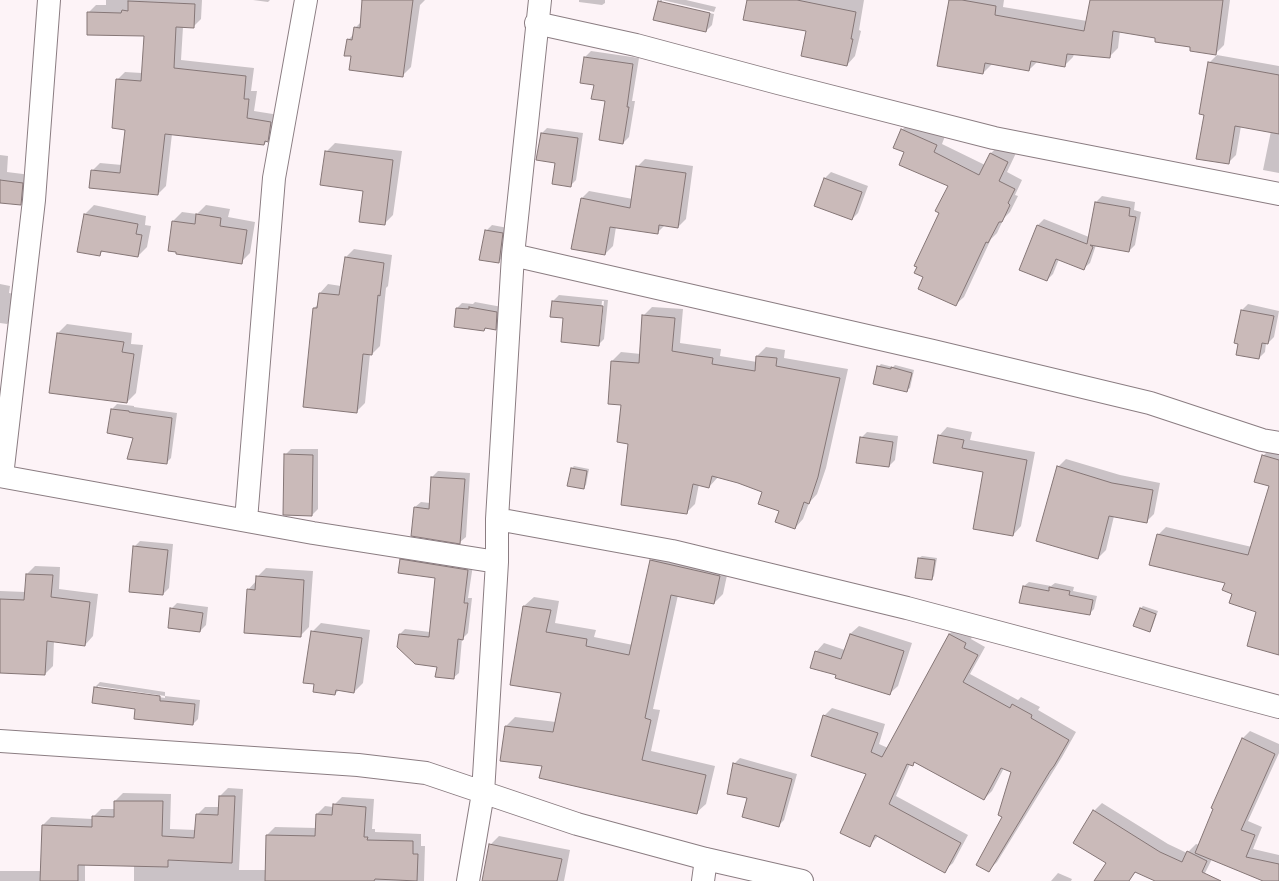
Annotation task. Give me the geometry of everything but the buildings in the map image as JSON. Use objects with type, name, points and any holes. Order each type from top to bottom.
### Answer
[{"type":"street","points":[[49,0],[34,200],[1,476],[313,533],[498,562]]},
{"type":"street","points":[[246,520],[274,178],[306,0]]},
{"type":"street","points":[[468,881],[483,793],[498,562],[497,519],[512,255],[536,23],[540,0]]},
{"type":"street","points":[[536,23],[636,45],[994,138],[1279,194]]},
{"type":"street","points":[[512,255],[1150,403],[1262,440],[1279,442]]},
{"type":"street","points":[[497,519],[672,551],[907,608],[1279,707]]},
{"type":"street","points":[[0,741],[358,765],[426,773],[577,824],[706,859],[802,881]]},
{"type":"street","points":[[703,881],[706,859]]}]
